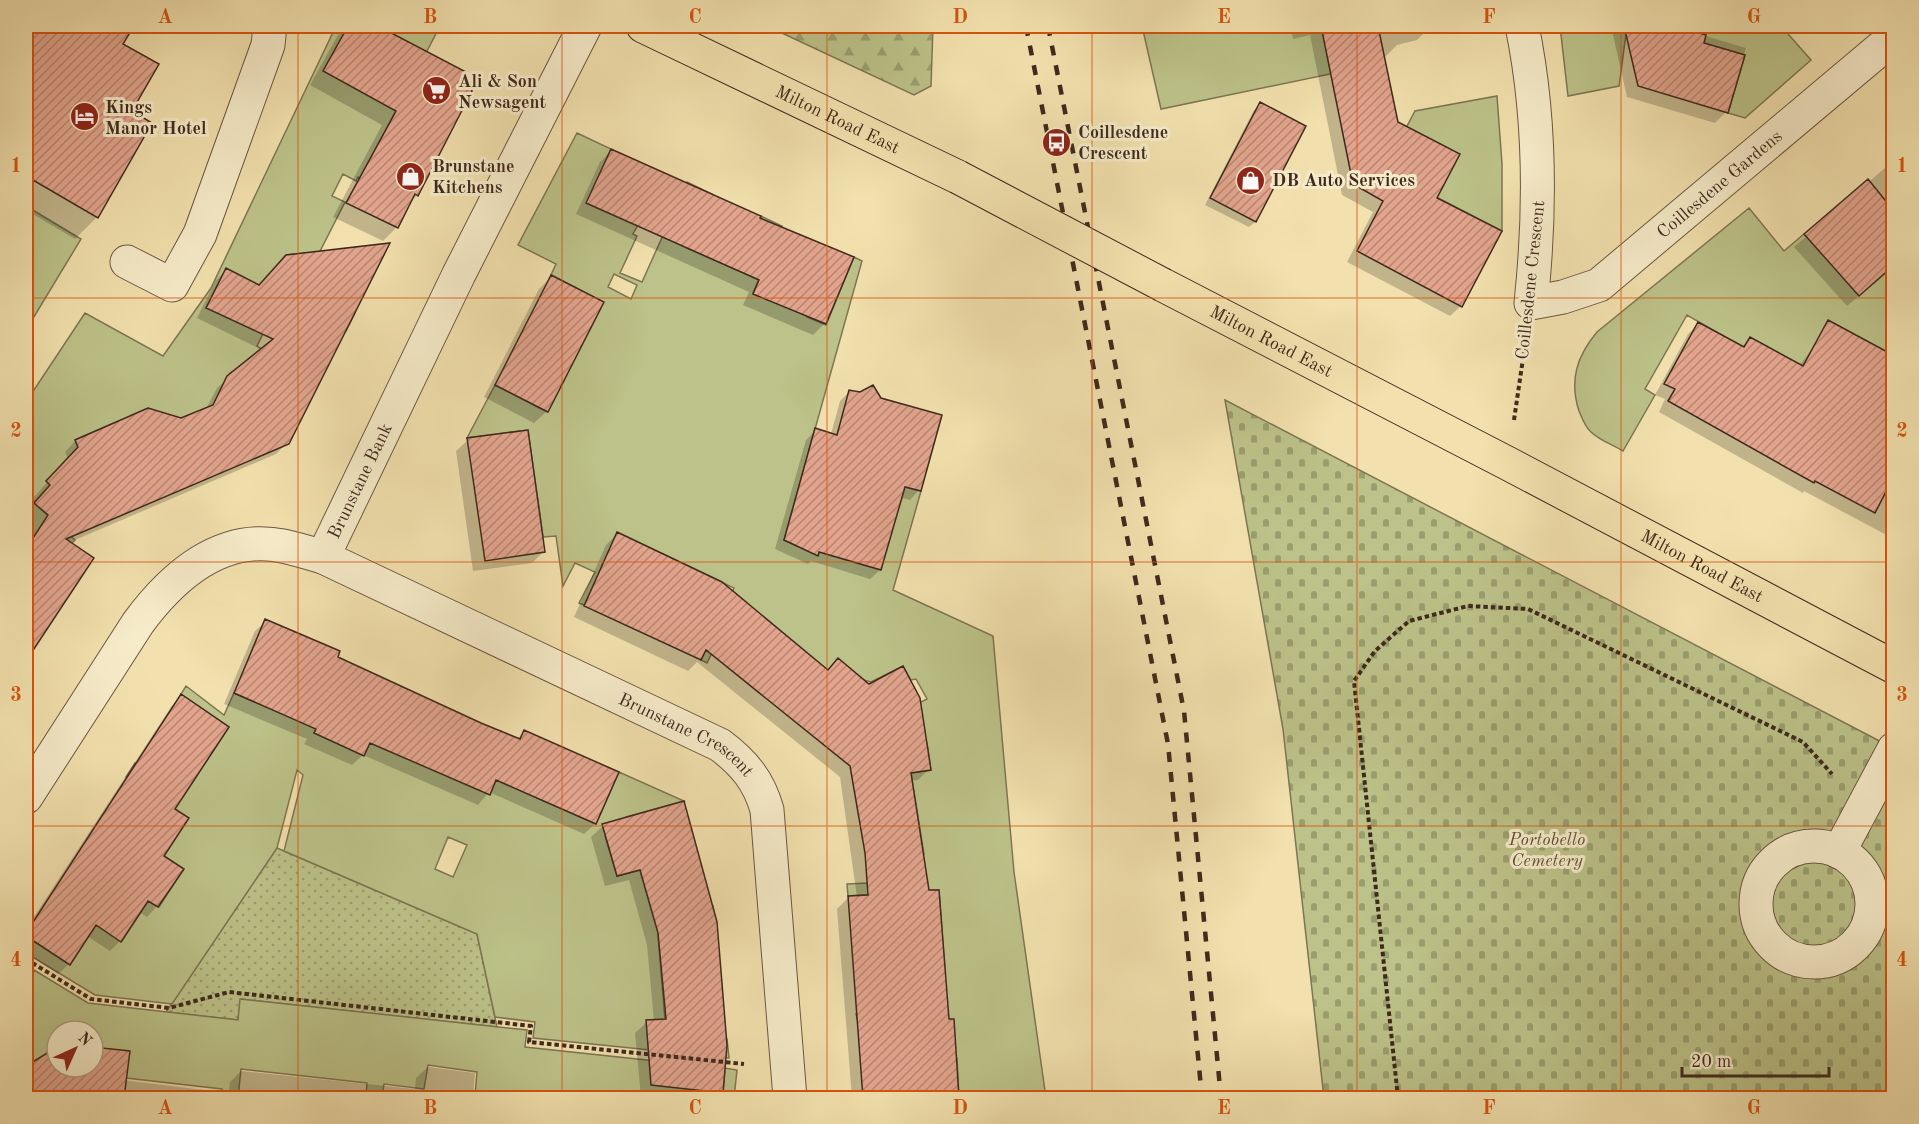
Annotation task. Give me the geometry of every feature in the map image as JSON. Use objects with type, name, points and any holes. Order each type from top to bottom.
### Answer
[{"type":"main road","name":"Milton Road East","points":[[643,26],[958,177],[1508,463],[1893,667]]},
{"type":"street","points":[[127,262],[172,285],[200,234],[268,45],[270,26]]},
{"type":"street","name":"Brunstane Bank","points":[[26,797],[138,623],[155,600],[188,568],[212,555],[242,545],[281,545],[323,557],[459,274],[585,26]]},
{"type":"street","name":"Coillesdene Crescent","points":[[1522,26],[1536,119],[1539,182],[1531,303]]},
{"type":"street","name":"Coillesdene Gardens","points":[[1531,303],[1563,297],[1599,285],[1893,37]]},
{"type":"street","name":"Brunstane Crescent","points":[[323,557],[720,745],[748,769],[757,782],[767,810],[789,1084]]},
{"type":"street","points":[[1839,852],[1893,749]]},
{"type":"street","points":[[1819,846],[1839,852],[1881,884],[1872,904],[1868,925],[1857,943],[1840,956],[1819,962],[1798,960],[1779,951],[1765,935],[1756,915],[1756,894],[1764,874],[1779,858],[1797,848],[1819,846]]},
{"type":"path","name":"Coillesdene Crescent","points":[[1508,463],[1531,303]]},
{"type":"path","points":[[1398,1098],[1354,681],[1375,651],[1409,621],[1468,606],[1528,609],[1803,742],[1862,808]]},
{"type":"path","points":[[26,959],[91,999],[169,1008],[230,992],[531,1026],[529,1042],[789,1084]]},
{"type":"green space","points":[[336,26],[440,26],[366,168],[410,203],[358,177],[356,181],[343,174],[332,196],[345,202],[313,265],[293,254],[286,255],[280,262],[279,271],[302,287],[355,313],[346,331],[295,305],[279,301],[257,346],[269,354],[230,373],[221,389],[222,397],[242,408],[160,427],[153,410],[148,408],[132,415],[130,420],[114,423],[75,440],[83,460],[79,484],[60,467],[46,481],[50,485],[34,503],[75,540],[72,543],[43,523],[26,549],[26,402],[85,313],[163,356],[211,288]]},
{"type":"green space","points":[[767,26],[933,26],[931,86],[914,95]]},
{"type":"green space","points":[[1142,26],[1303,26],[1304,30],[1321,26],[1349,26],[1359,68],[1161,109]]},
{"type":"green space","points":[[1560,26],[1624,26],[1626,34],[1619,86],[1568,96]]},
{"type":"green space","points":[[1646,26],[1781,26],[1811,60],[1745,118],[1728,113],[1745,55],[1704,43],[1706,34],[1690,30],[1687,38],[1647,29]]},
{"type":"green space","points":[[1497,96],[1502,164],[1502,231],[1384,170],[1415,111]]},
{"type":"green space","points":[[577,133],[611,149],[587,203],[638,225],[633,234],[637,236],[620,273],[642,282],[687,182],[712,194],[687,248],[737,270],[761,216],[782,226],[753,293],[812,304],[807,317],[826,325],[854,257],[862,261],[784,540],[818,555],[825,533],[884,481],[921,491],[893,590],[993,636],[1014,872],[1046,1098],[959,1098],[957,1058],[920,1061],[858,1022],[856,1014],[916,1009],[945,972],[939,890],[848,896],[847,884],[869,883],[866,863],[924,854],[911,773],[931,770],[927,743],[890,718],[927,699],[916,679],[911,680],[903,666],[871,682],[828,670],[712,653],[707,663],[701,660],[734,588],[686,565],[591,608],[579,603],[595,572],[575,563],[563,586],[556,536],[543,537],[528,430],[467,438],[495,385],[547,412],[603,302],[551,275],[556,264],[518,245]],"holes":[[[614,274],[637,285],[631,299],[608,287]]]},
{"type":"green space","points":[[26,206],[81,239],[26,330]]},
{"type":"green space","points":[[1749,208],[1784,251],[1804,234],[1874,283],[1893,266],[1893,414],[1885,429],[1687,315],[1645,389],[1655,395],[1623,451],[1598,437],[1589,430],[1584,422],[1576,400],[1575,379],[1584,350],[1597,332]]},
{"type":"green space","name":"Portobello Cemetery","points":[[1225,400],[1893,748],[1893,1098],[1324,1098],[1283,729]]},
{"type":"green space","points":[[186,686],[224,715],[234,693],[266,707],[326,706],[314,733],[363,755],[370,743],[441,705],[461,714],[437,769],[501,731],[501,782],[596,824],[619,772],[684,801],[626,817],[605,836],[617,876],[640,870],[655,922],[713,906],[717,929],[658,935],[667,1044],[727,1039],[729,1058],[533,1038],[535,1022],[495,1017],[477,934],[284,851],[303,775],[297,770],[277,848],[172,1004],[95,995],[26,953],[26,936],[70,965],[96,925],[122,941],[148,901],[159,907],[183,870],[164,856],[188,818],[126,777],[135,763],[184,795],[229,727],[181,694]],"holes":[[[448,837],[467,845],[453,877],[435,869]]]},
{"type":"green space","points":[[277,848],[477,934],[497,1027],[241,999],[238,1020],[166,1012]]},
{"type":"green space","points":[[34,970],[88,1003],[238,1020],[240,999],[527,1030],[525,1047],[684,1064],[723,1093],[725,1068],[737,1070],[734,1098],[509,1098],[475,1095],[477,1072],[428,1065],[424,1089],[384,1084],[382,1098],[366,1098],[367,1083],[241,1069],[238,1098],[221,1098],[222,1089],[126,1078],[105,1056],[105,1019],[45,1019],[45,1069],[26,1067],[26,983]]},
{"type":"green space","points":[[79,1079],[94,1079],[92,1098],[77,1098]]},
{"type":"building","name":"Kings Manor Hotel","points":[[26,26],[134,26],[123,44],[159,64],[132,111],[152,123],[98,218],[26,176]]},
{"type":"building","points":[[348,26],[378,26],[466,72],[472,91],[418,196],[415,194],[398,228],[346,203],[396,111],[323,71]]},
{"type":"building","points":[[1321,26],[1378,26],[1398,122],[1460,154],[1437,198],[1502,231],[1462,307],[1357,251],[1383,201],[1353,184]]},
{"type":"building","points":[[1624,26],[1676,26],[1706,35],[1704,43],[1745,55],[1728,113],[1638,86]]},
{"type":"building","points":[[1260,102],[1306,126],[1256,222],[1210,198]]},
{"type":"building","points":[[611,149],[761,216],[760,218],[854,257],[826,324],[753,294],[759,280],[586,203]]},
{"type":"building","points":[[1868,179],[1893,210],[1893,266],[1859,296],[1804,234]]},
{"type":"building","points":[[390,243],[289,444],[66,539],[94,558],[26,661],[26,549],[48,515],[34,503],[50,485],[46,481],[78,447],[75,440],[148,408],[181,418],[213,405],[227,376],[273,339],[206,308],[226,268],[259,285],[286,255]]},
{"type":"building","points":[[551,275],[604,302],[548,412],[495,385]]},
{"type":"building","points":[[1828,320],[1893,355],[1893,478],[1875,513],[1815,481],[1814,483],[1668,401],[1675,389],[1664,384],[1698,322],[1744,347],[1750,337],[1803,366]]},
{"type":"building","points":[[873,385],[881,398],[942,415],[921,491],[905,487],[881,570],[819,552],[818,556],[784,540],[815,428],[837,435],[849,390],[860,392]]},
{"type":"building","points":[[528,430],[545,552],[485,561],[467,438]]},
{"type":"building","points":[[617,532],[722,582],[828,670],[838,658],[869,684],[903,666],[920,698],[931,770],[911,773],[929,890],[939,890],[949,1019],[954,1019],[959,1098],[863,1098],[848,896],[868,895],[865,853],[850,766],[706,650],[701,660],[584,606]]},
{"type":"building","points":[[265,619],[340,651],[338,657],[481,723],[520,739],[524,730],[619,772],[596,824],[496,780],[490,795],[370,743],[364,756],[314,733],[316,729],[234,693]]},
{"type":"building","points":[[181,694],[229,727],[175,809],[189,818],[164,856],[184,869],[158,907],[148,901],[121,942],[96,925],[70,965],[26,936],[26,933]]},
{"type":"building","points":[[684,801],[717,922],[727,1045],[723,1093],[651,1085],[646,1020],[666,1019],[658,933],[640,870],[617,876],[602,824]]},
{"type":"building","points":[[105,1048],[130,1051],[124,1098],[26,1098],[26,1066],[45,1054],[45,1079],[105,1079]]},
{"type":"railway","points":[[1026,26],[1168,744],[1202,1098]]},
{"type":"railway","points":[[1048,26],[1184,711],[1221,1098]]},
{"type":"place","name":"Ali & Son Newsagent","points":[[437,91]]},
{"type":"place","name":"Kings Manor Hotel","points":[[84,117]]},
{"type":"place","name":"Coillesdene Crescent","points":[[1057,142]]},
{"type":"place","name":"Brunstane Kitchens","points":[[411,176]]},
{"type":"place","name":"DB Auto Services","points":[[1251,180]]}]
